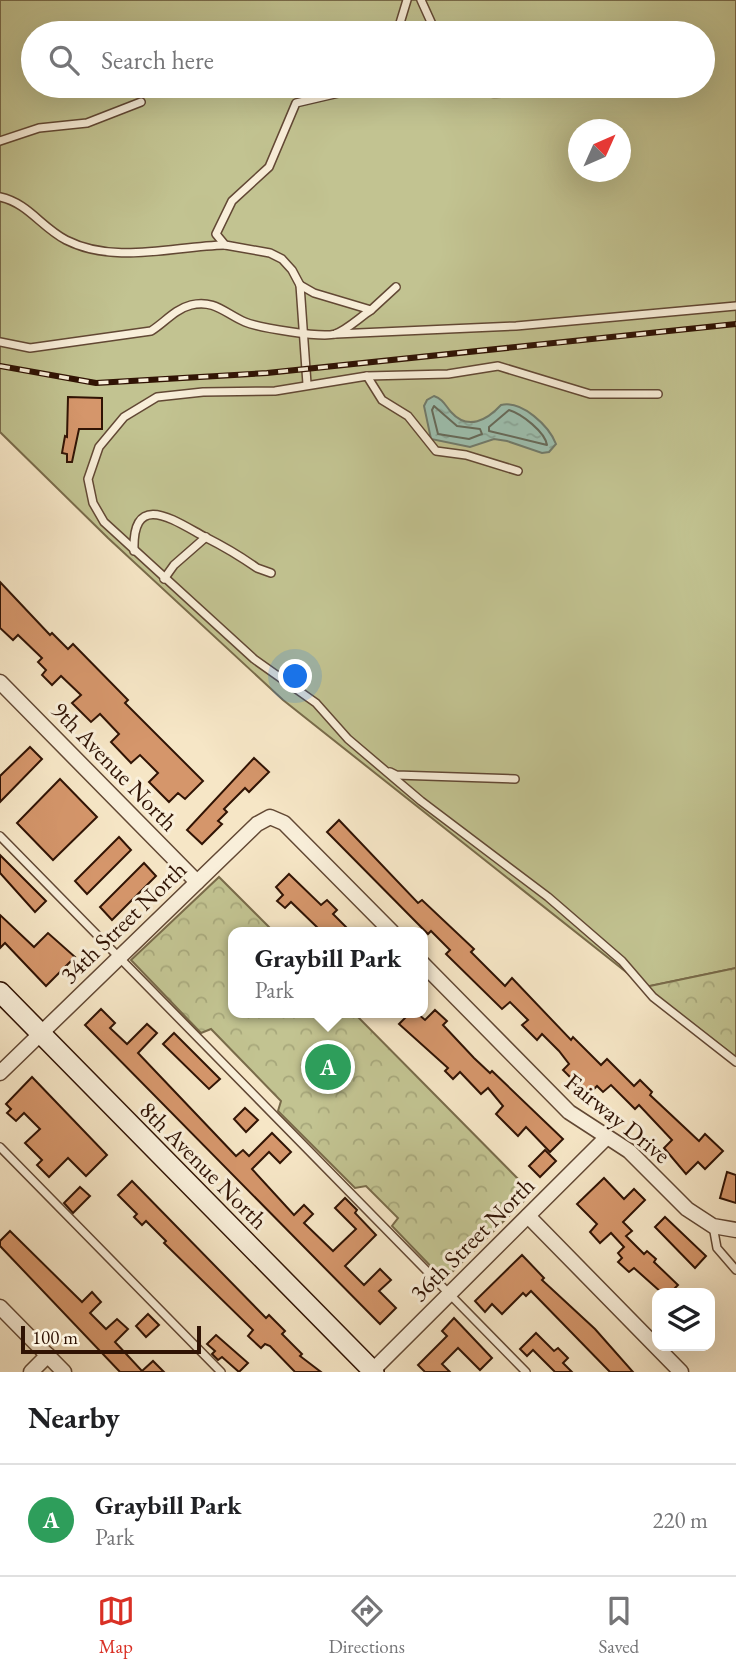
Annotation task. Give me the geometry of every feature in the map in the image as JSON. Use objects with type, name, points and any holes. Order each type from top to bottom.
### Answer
[{"type":"street","name":"9th Avenue North","points":[[0,681],[197,882]]},
{"type":"street","name":"34th Street North","points":[[0,1073],[257,824],[270,817],[284,823],[387,927]]},
{"type":"street","name":"Fairway Drive","points":[[428,969],[569,1112],[629,1151],[687,1209],[713,1226],[736,1230]]},
{"type":"street","name":"8th Avenue North","points":[[0,992],[372,1371]]},
{"type":"street","name":"36th Street North","points":[[372,1371],[606,1138]]},
{"type":"street","points":[[528,1216],[681,1372]]},
{"type":"street","points":[[0,1307],[64,1372]]},
{"type":"street","points":[[31,1372],[48,1355]]},
{"type":"lane","points":[[401,21],[407,0]]},
{"type":"lane","points":[[421,0],[431,21]]},
{"type":"lane","points":[[225,245],[216,234],[223,215],[247,186],[269,167],[296,103],[317,98]]},
{"type":"lane","points":[[0,141],[39,128],[87,122],[141,102]]},
{"type":"lane","points":[[0,197],[18,201],[65,240],[91,250],[162,253],[195,245],[225,245],[256,250],[282,259],[300,285],[314,293],[371,310]]},
{"type":"lane","points":[[300,285],[307,384]]},
{"type":"lane","points":[[336,334],[371,310],[396,287]]},
{"type":"lane","points":[[0,342],[30,348],[150,331],[165,323],[175,312],[191,305],[209,304],[224,307],[247,323],[312,337],[516,326],[736,306]]},
{"type":"lane","points":[[659,394],[590,394],[498,366],[448,374],[367,376],[275,391],[203,392],[158,397],[124,417],[99,447],[88,479],[93,503],[104,522],[164,579],[254,659],[316,703],[348,739],[473,842],[548,897],[622,961],[653,997],[736,1062]]},
{"type":"lane","points":[[367,376],[382,400],[408,416],[436,451],[466,454],[518,471]]},
{"type":"lane","points":[[134,551],[134,528],[150,514],[175,519],[257,568],[271,573]]},
{"type":"lane","points":[[164,579],[174,565],[206,537]]},
{"type":"lane","points":[[385,769],[396,775],[515,779]]},
{"type":"lane","points":[[0,836],[526,1372]]},
{"type":"lane","points":[[0,1147],[221,1372]]},
{"type":"lane","points":[[713,1226],[717,1248],[736,1270]]},
{"type":"green space","points":[[0,0],[736,0],[736,968],[645,987],[283,700],[108,538],[0,432]]},
{"type":"green space","points":[[219,877],[269,927],[228,927],[228,1018],[359,1018],[532,1193],[444,1280],[392,1226],[398,1218],[366,1186],[355,1188],[278,1111],[281,1101],[211,1029],[201,1033],[131,960]]},
{"type":"green space","points":[[736,968],[736,1057],[645,987]]},
{"type":"water","points":[[434,396],[457,418],[471,422],[484,419],[501,405],[517,406],[541,422],[556,444],[549,452],[542,453],[494,439],[470,447],[431,439],[424,406],[427,400]]},
{"type":"building","points":[[68,397],[102,398],[102,429],[79,429],[72,462],[67,462],[67,454],[62,453],[65,436],[67,437]]},
{"type":"building","points":[[0,582],[50,635],[52,633],[68,649],[73,644],[128,700],[125,703],[203,781],[185,799],[178,793],[169,802],[149,782],[158,773],[140,755],[131,763],[111,742],[119,734],[100,714],[91,722],[72,703],[81,695],[61,676],[52,685],[42,675],[46,670],[38,662],[42,658],[18,635],[13,640],[0,628]]},
{"type":"building","points":[[30,747],[42,759],[0,802],[0,776]]},
{"type":"building","points":[[254,758],[269,772],[249,792],[245,788],[224,809],[227,812],[218,821],[222,824],[202,844],[187,830]]},
{"type":"building","points":[[60,779],[97,817],[53,860],[17,823]]},
{"type":"building","points":[[339,820],[418,903],[422,900],[474,949],[471,952],[505,986],[512,978],[571,1040],[573,1037],[601,1065],[607,1059],[634,1086],[640,1080],[652,1092],[650,1095],[699,1141],[705,1134],[723,1151],[705,1169],[698,1162],[686,1174],[664,1148],[672,1140],[639,1105],[635,1109],[611,1085],[603,1092],[597,1086],[588,1095],[563,1070],[569,1064],[559,1051],[542,1034],[537,1040],[522,1025],[528,1020],[510,1002],[502,1009],[446,954],[450,950],[431,931],[428,934],[428,927],[421,927],[327,832]]},
{"type":"building","points":[[119,837],[131,850],[87,894],[75,881]]},
{"type":"building","points":[[0,855],[46,901],[35,912],[0,873]]},
{"type":"building","points":[[144,863],[156,876],[112,920],[100,907]]},
{"type":"building","points":[[289,874],[321,905],[327,900],[337,910],[333,914],[346,927],[317,927],[291,902],[285,908],[277,901],[283,895],[276,887]]},
{"type":"building","points":[[0,915],[34,947],[48,933],[75,957],[46,986],[5,943],[0,948]]},
{"type":"building","points":[[101,1009],[115,1023],[110,1028],[127,1044],[147,1024],[157,1033],[138,1053],[236,1156],[243,1150],[249,1156],[272,1133],[291,1152],[280,1163],[269,1152],[252,1169],[294,1215],[304,1205],[313,1214],[304,1223],[333,1251],[356,1229],[335,1208],[345,1198],[357,1210],[355,1213],[376,1235],[345,1266],[364,1285],[380,1269],[391,1280],[379,1291],[396,1308],[380,1324],[85,1025]]},
{"type":"building","points":[[435,1010],[447,1021],[443,1025],[474,1058],[490,1073],[492,1071],[563,1139],[550,1152],[526,1127],[518,1136],[496,1114],[503,1106],[488,1088],[481,1094],[460,1072],[453,1079],[445,1071],[448,1068],[399,1024],[405,1018],[425,1020]]},
{"type":"building","points":[[174,1033],[220,1079],[209,1089],[163,1044]]},
{"type":"building","points":[[32,1077],[107,1155],[86,1176],[68,1158],[49,1177],[37,1165],[42,1160],[25,1143],[40,1129],[24,1113],[16,1121],[7,1113],[11,1109],[6,1104]]},
{"type":"building","points":[[245,1108],[258,1120],[246,1132],[234,1119]]},
{"type":"building","points":[[545,1150],[556,1161],[540,1177],[529,1166]]},
{"type":"building","points":[[727,1172],[736,1175],[736,1203],[720,1198]]},
{"type":"building","points":[[604,1178],[624,1199],[634,1189],[645,1200],[623,1222],[632,1231],[626,1236],[644,1254],[647,1251],[656,1259],[654,1262],[678,1285],[675,1288],[656,1288],[634,1268],[629,1272],[618,1262],[622,1258],[618,1253],[624,1247],[611,1233],[600,1243],[590,1232],[597,1224],[577,1204]]},
{"type":"building","points":[[132,1181],[266,1318],[269,1315],[285,1331],[282,1334],[302,1354],[300,1356],[321,1372],[295,1372],[270,1346],[265,1344],[261,1348],[248,1336],[253,1330],[164,1243],[166,1241],[146,1221],[142,1225],[134,1217],[137,1214],[118,1195]]},
{"type":"building","points":[[80,1187],[90,1196],[73,1213],[64,1203]]},
{"type":"building","points":[[665,1217],[706,1256],[695,1268],[655,1227]]},
{"type":"building","points":[[10,1231],[82,1302],[92,1292],[101,1302],[90,1313],[106,1329],[117,1319],[128,1329],[115,1342],[142,1371],[153,1361],[164,1372],[120,1372],[0,1246],[0,1241]]},
{"type":"building","points":[[522,1255],[544,1278],[542,1280],[595,1329],[633,1372],[610,1372],[531,1291],[526,1296],[523,1293],[502,1314],[492,1304],[485,1312],[475,1301]]},
{"type":"building","points":[[148,1314],[159,1325],[146,1337],[136,1326]]},
{"type":"building","points":[[454,1318],[492,1358],[480,1370],[458,1348],[442,1364],[450,1372],[425,1372],[418,1365],[447,1336],[442,1331]]},
{"type":"building","points":[[536,1333],[554,1351],[558,1348],[568,1358],[563,1363],[572,1372],[555,1372],[533,1350],[527,1356],[520,1349]]},
{"type":"building","points":[[216,1335],[248,1363],[239,1372],[222,1357],[218,1360],[212,1354],[215,1351],[207,1344]]},
{"type":"railway","points":[[0,366],[96,383],[267,373],[736,324]]},
{"type":"place","name":"Graybill Park","points":[[328,1067]]}]
